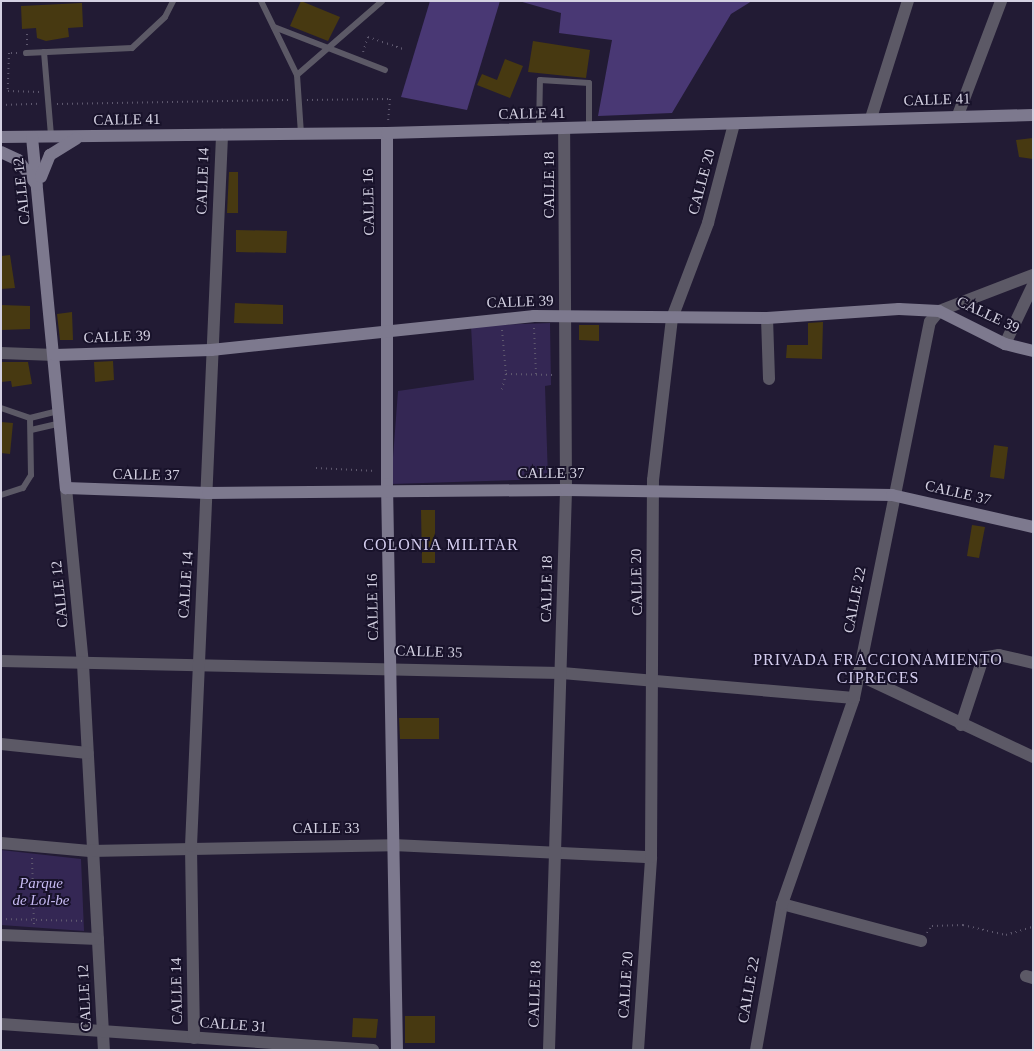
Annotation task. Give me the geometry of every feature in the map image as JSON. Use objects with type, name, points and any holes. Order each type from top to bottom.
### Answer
[{"type":"main road","name":"CALLE 41","points":[[1,137],[538,130],[958,115],[1033,115]]},
{"type":"main road","name":"CALLE 16","points":[[387,133],[388,328],[386,472],[397,1050]]},
{"type":"main road","points":[[38,189],[50,155],[64,143],[90,136]]},
{"type":"main road","name":"CALLE 12","points":[[32,137],[55,355],[66,488]]},
{"type":"main road","points":[[1,152],[25,167],[38,189]]},
{"type":"main road","name":"CALLE 39","points":[[55,355],[211,350],[388,328],[534,316],[767,318],[939,311],[1005,344],[1033,351]]},
{"type":"main road","name":"CALLE 37","points":[[66,488],[208,493],[566,490],[654,493],[892,495],[1033,527]]},
{"type":"street","points":[[871,118],[908,1]]},
{"type":"street","points":[[958,115],[1001,1]]},
{"type":"street","name":"CALLE 20","points":[[638,1050],[650,857],[654,680],[654,493],[672,318],[708,223],[734,124]]},
{"type":"street","name":"CALLE 18","points":[[549,1050],[562,673],[566,490],[567,316],[564,129]]},
{"type":"street","name":"CALLE 14","points":[[194,1038],[191,846],[197,668],[208,493],[211,350],[222,135]]},
{"type":"street","points":[[939,311],[1033,275]]},
{"type":"street","points":[[1005,344],[1033,285]]},
{"type":"street","name":"CALLE 22","points":[[756,1050],[782,904],[854,698],[892,495],[930,322],[939,311]]},
{"type":"street","points":[[767,318],[769,378]]},
{"type":"street","name":"CALLE 39","points":[[1,353],[55,355]]},
{"type":"street","name":"CALLE 12","points":[[66,488],[84,664],[90,851],[98,939],[104,1050]]},
{"type":"street","points":[[961,725],[983,658],[999,655],[1033,663]]},
{"type":"street","name":"CALLE 35","points":[[1,661],[197,668],[390,668],[562,673],[854,698]]},
{"type":"street","points":[[857,674],[1033,758]]},
{"type":"street","points":[[1,744],[88,753]]},
{"type":"street","name":"CALLE 33","points":[[1,842],[90,851],[191,846],[393,845],[650,857]]},
{"type":"street","points":[[782,904],[921,941]]},
{"type":"street","points":[[1,935],[35,938],[98,939]]},
{"type":"street","name":"CALLE 31","points":[[1,1024],[324,1049],[374,1050]]},
{"type":"lane","points":[[26,53],[132,48],[165,18],[172,1]]},
{"type":"lane","points":[[261,1],[298,75],[301,133]]},
{"type":"lane","points":[[298,75],[326,48],[382,1]]},
{"type":"lane","points":[[274,27],[385,70]]},
{"type":"lane","points":[[44,52],[51,136]]},
{"type":"lane","points":[[538,130],[540,80],[590,83],[589,128]]},
{"type":"lane","points":[[1,408],[30,418],[60,417]]},
{"type":"lane","points":[[31,430],[60,417]]},
{"type":"lane","points":[[1,496],[23,488],[31,475],[30,418]]},
{"type":"path","points":[[27,34],[26,53],[9,53],[8,91],[47,92]]},
{"type":"path","points":[[359,61],[368,37],[403,49]]},
{"type":"path","points":[[1,105],[390,99],[387,133]]},
{"type":"path","points":[[534,316],[536,374]]},
{"type":"path","points":[[501,318],[506,374],[502,389]]},
{"type":"path","points":[[506,374],[566,375]]},
{"type":"path","points":[[316,468],[386,472]]},
{"type":"path","points":[[33,845],[33,920],[35,938]]},
{"type":"path","points":[[1,919],[96,921]]},
{"type":"path","points":[[921,941],[932,926],[963,925],[1006,935],[1033,927]]},
{"type":"green space","points":[[550,323],[551,385],[545,386],[548,479],[391,484],[398,391],[474,380],[471,326]]},
{"type":"green space","name":"Parque de Lol-be","points":[[1,850],[81,859],[84,931],[1,925]]},
{"type":"shaded area","points":[[430,1],[500,1],[467,110],[401,97]]},
{"type":"shaded area","points":[[519,1],[752,1],[731,14],[672,113],[598,116],[612,40],[559,33],[561,13]]},
{"type":"building","points":[[301,1],[340,17],[328,41],[290,26]]},
{"type":"building","points":[[82,3],[83,27],[68,28],[69,37],[46,41],[37,38],[36,28],[22,29],[21,6]]},
{"type":"building","points":[[533,41],[590,50],[586,78],[528,72]]},
{"type":"building","points":[[505,59],[523,66],[510,98],[477,85],[482,74],[497,80]]},
{"type":"building","points":[[1033,138],[1033,159],[1019,157],[1016,140]]},
{"type":"building","points":[[229,172],[238,172],[238,213],[227,213]]},
{"type":"building","points":[[236,230],[287,231],[286,253],[236,252]]},
{"type":"building","points":[[10,255],[15,288],[1,289],[1,256]]},
{"type":"building","points":[[235,303],[283,305],[283,324],[234,323]]},
{"type":"building","points":[[1,305],[30,306],[30,329],[1,330]]},
{"type":"building","points":[[72,312],[73,340],[60,340],[57,314]]},
{"type":"building","points":[[823,322],[822,359],[786,358],[787,345],[808,345],[808,323]]},
{"type":"building","points":[[579,325],[599,325],[599,341],[579,340]]},
{"type":"building","points":[[113,361],[114,380],[95,382],[94,362]]},
{"type":"building","points":[[1,362],[28,362],[32,384],[12,387],[11,381],[1,382]]},
{"type":"building","points":[[1,422],[13,423],[10,454],[1,453]]},
{"type":"building","points":[[994,445],[1008,447],[1004,479],[990,477]]},
{"type":"building","points":[[421,510],[435,510],[435,563],[422,563]]},
{"type":"building","points":[[972,525],[985,527],[979,558],[967,556]]},
{"type":"building","points":[[399,718],[439,718],[439,739],[400,739]]},
{"type":"building","points":[[405,1016],[435,1016],[435,1043],[405,1043]]},
{"type":"building","points":[[353,1018],[378,1019],[376,1038],[352,1037]]},
{"type":"district","name":"COLONIA MILITAR","points":[[441,545]]},
{"type":"district","name":"PRIVADA FRACCIONAMIENTO CIPRECES","points":[[878,669]]}]
